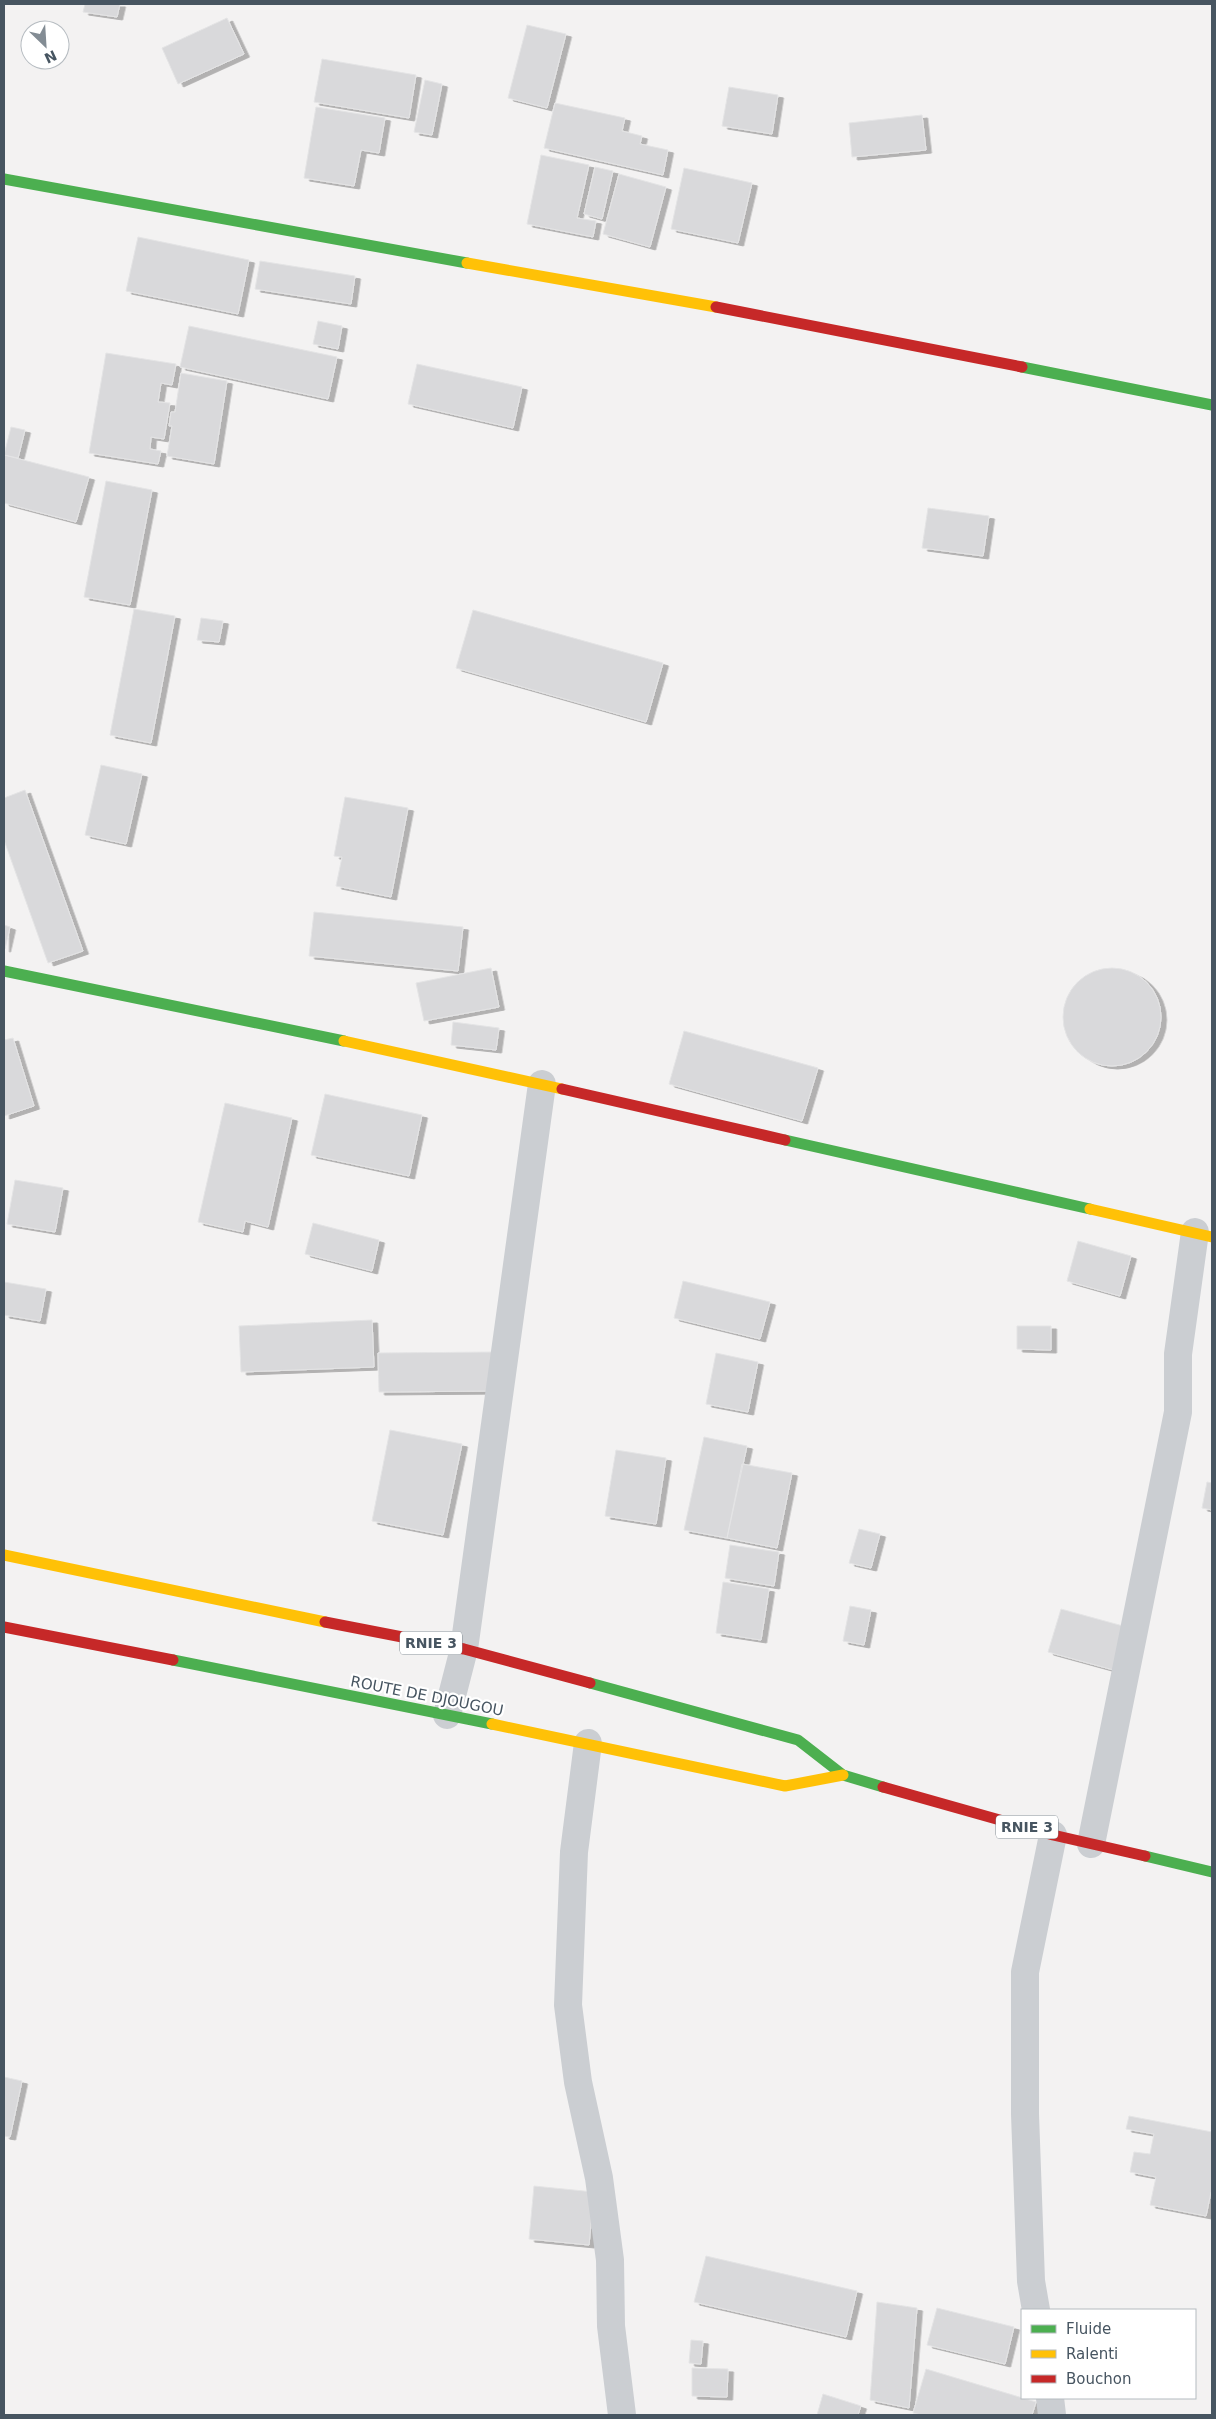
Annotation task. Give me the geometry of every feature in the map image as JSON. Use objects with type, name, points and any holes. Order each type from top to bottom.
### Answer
[{"type":"main road","points":[[4,179],[786,320],[1212,405]]},
{"type":"main road","points":[[4,971],[542,1084],[1204,1234]]},
{"type":"main road","name":"RNIE 3","points":[[4,1555],[400,1638],[464,1649],[798,1740],[843,1775],[1053,1835],[1212,1872]]},
{"type":"main road","name":"ROUTE DE DJOUGOU","points":[[4,1627],[588,1743],[786,1786],[843,1775]]},
{"type":"street","points":[[447,1715],[464,1649],[542,1084]]},
{"type":"street","points":[[1091,1844],[1178,1412],[1178,1354],[1204,1234]]},
{"type":"street","points":[[588,1743],[574,1852],[568,2005],[578,2082],[599,2178],[610,2260],[611,2326],[622,2415]]},
{"type":"street","points":[[1036,2309],[1031,2281],[1025,2114],[1024,1972],[1053,1835]]},
{"type":"street","points":[[1050,2399],[1052,2415]]},
{"type":"building","points":[[85,4],[120,4],[117,17],[83,12]]},
{"type":"building","points":[[227,18],[244,54],[178,84],[162,48]]},
{"type":"building","points":[[527,25],[566,34],[547,108],[508,98]]},
{"type":"building","points":[[322,59],[416,75],[409,118],[314,102]]},
{"type":"building","points":[[425,80],[442,84],[432,135],[414,132]]},
{"type":"building","points":[[729,87],[778,95],[772,134],[722,126]]},
{"type":"building","points":[[555,103],[625,118],[622,131],[642,136],[640,144],[668,150],[663,175],[544,148]]},
{"type":"building","points":[[316,107],[385,118],[379,153],[361,150],[354,186],[304,178]]},
{"type":"building","points":[[922,115],[926,150],[852,157],[849,123]]},
{"type":"building","points":[[541,155],[589,165],[577,218],[596,221],[593,237],[527,224]]},
{"type":"building","points":[[595,167],[613,171],[602,219],[584,214]]},
{"type":"building","points":[[684,168],[752,183],[738,243],[671,229]]},
{"type":"building","points":[[619,174],[666,187],[650,247],[603,234]]},
{"type":"building","points":[[138,237],[249,260],[238,314],[126,291]]},
{"type":"building","points":[[260,261],[355,276],[351,304],[255,289]]},
{"type":"building","points":[[318,321],[342,326],[338,349],[313,344]]},
{"type":"building","points":[[189,326],[337,357],[328,399],[180,367]]},
{"type":"building","points":[[106,353],[176,364],[172,385],[161,383],[158,402],[170,403],[164,439],[151,437],[150,449],[161,451],[158,464],[89,453]]},
{"type":"building","points":[[417,364],[522,387],[513,428],[408,404]]},
{"type":"building","points":[[181,373],[227,381],[214,464],[167,456],[172,426],[169,426],[171,412],[175,412]]},
{"type":"building","points":[[11,427],[25,430],[18,458],[4,455]]},
{"type":"building","points":[[4,455],[89,477],[76,522],[4,503]]},
{"type":"building","points":[[106,481],[152,490],[130,605],[84,597]]},
{"type":"building","points":[[928,508],[989,516],[983,556],[922,548]]},
{"type":"building","points":[[134,609],[175,616],[151,743],[110,735]]},
{"type":"building","points":[[473,610],[663,663],[646,722],[456,668]]},
{"type":"building","points":[[201,618],[223,621],[219,642],[197,640]]},
{"type":"building","points":[[101,765],[142,774],[126,844],[85,835]]},
{"type":"building","points":[[25,790],[83,951],[48,963],[4,840],[4,798]]},
{"type":"building","points":[[345,797],[408,808],[391,897],[336,886],[342,857],[334,856]]},
{"type":"building","points":[[314,912],[463,927],[458,971],[309,956]]},
{"type":"building","points":[[4,925],[10,927],[5,949],[4,949]]},
{"type":"building","points":[[491,968],[499,1007],[424,1021],[416,983]]},
{"type":"building","points":[[1112,968],[1131,971],[1147,982],[1158,998],[1161,1017],[1158,1036],[1147,1052],[1131,1063],[1112,1066],[1093,1063],[1077,1052],[1066,1036],[1063,1017],[1066,998],[1077,982],[1093,971]]},
{"type":"building","points":[[453,1022],[499,1028],[496,1050],[451,1045]]},
{"type":"building","points":[[684,1031],[818,1068],[802,1121],[669,1084]]},
{"type":"building","points":[[13,1038],[34,1106],[4,1116],[4,1040]]},
{"type":"building","points":[[325,1094],[422,1115],[409,1176],[311,1155]]},
{"type":"building","points":[[225,1103],[292,1118],[268,1227],[245,1221],[243,1232],[198,1222]]},
{"type":"building","points":[[15,1180],[63,1188],[55,1232],[7,1224]]},
{"type":"building","points":[[313,1223],[379,1240],[372,1271],[305,1254]]},
{"type":"building","points":[[1078,1241],[1131,1256],[1120,1296],[1067,1281]]},
{"type":"building","points":[[683,1281],[770,1302],[760,1339],[674,1318]]},
{"type":"building","points":[[4,1282],[46,1289],[40,1321],[4,1315]]},
{"type":"building","points":[[372,1320],[374,1367],[241,1372],[239,1326]]},
{"type":"building","points":[[1017,1326],[1051,1326],[1051,1350],[1017,1349]]},
{"type":"building","points":[[493,1352],[493,1391],[379,1392],[378,1353]]},
{"type":"building","points":[[716,1353],[758,1362],[748,1412],[706,1404]]},
{"type":"building","points":[[390,1430],[462,1444],[443,1535],[372,1521]]},
{"type":"building","points":[[704,1437],[747,1446],[727,1538],[684,1530]]},
{"type":"building","points":[[616,1450],[666,1458],[656,1524],[605,1516]]},
{"type":"building","points":[[742,1464],[792,1473],[777,1548],[727,1538]]},
{"type":"building","points":[[1207,1482],[1212,1483],[1212,1510],[1202,1508]]},
{"type":"building","points":[[859,1529],[880,1534],[871,1568],[849,1563]]},
{"type":"building","points":[[730,1545],[779,1552],[774,1586],[725,1578]]},
{"type":"building","points":[[723,1582],[769,1589],[761,1640],[716,1633]]},
{"type":"building","points":[[850,1606],[871,1610],[864,1645],[843,1641]]},
{"type":"building","points":[[1061,1609],[1134,1629],[1121,1672],[1048,1652]]},
{"type":"building","points":[[4,2077],[22,2081],[10,2137],[4,2136]]},
{"type":"building","points":[[1129,2116],[1212,2132],[1212,2192],[1206,2216],[1150,2205],[1156,2177],[1130,2172],[1134,2152],[1150,2154],[1154,2134],[1126,2129]]},
{"type":"building","points":[[534,2186],[594,2192],[589,2245],[529,2239]]},
{"type":"building","points":[[706,2256],[857,2291],[846,2337],[694,2302]]},
{"type":"building","points":[[877,2302],[917,2308],[909,2408],[870,2400]]},
{"type":"building","points":[[937,2308],[1014,2327],[1005,2364],[927,2345]]},
{"type":"building","points":[[691,2340],[703,2341],[701,2364],[689,2363]]},
{"type":"building","points":[[692,2368],[728,2369],[727,2397],[692,2396]]},
{"type":"building","points":[[926,2369],[1036,2402],[1032,2415],[921,2415],[913,2413]]},
{"type":"building","points":[[823,2394],[861,2406],[858,2415],[817,2415]]},
{"type":"traffic: fast","points":[[4,179],[467,263]]},
{"type":"traffic: fast","points":[[1022,367],[1212,405]]},
{"type":"traffic: fast","points":[[4,971],[344,1041]]},
{"type":"traffic: fast","points":[[785,1140],[1090,1209]]},
{"type":"traffic: fast","points":[[173,1660],[492,1724]]},
{"type":"traffic: fast","points":[[590,1683],[798,1740],[843,1775],[883,1787]]},
{"type":"traffic: fast","points":[[1145,1856],[1212,1872]]},
{"type":"traffic: slow","points":[[467,263],[716,307]]},
{"type":"traffic: slow","points":[[344,1041],[562,1089]]},
{"type":"traffic: slow","points":[[1090,1209],[1212,1237]]},
{"type":"traffic: slow","points":[[4,1555],[325,1622]]},
{"type":"traffic: slow","points":[[492,1724],[785,1786],[843,1775]]},
{"type":"traffic: jam","points":[[716,307],[1022,367]]},
{"type":"traffic: jam","points":[[562,1089],[785,1140]]},
{"type":"traffic: jam","points":[[325,1622],[464,1649],[590,1683]]},
{"type":"traffic: jam","points":[[4,1627],[173,1660]]},
{"type":"traffic: jam","points":[[883,1787],[1053,1835],[1145,1856]]}]
